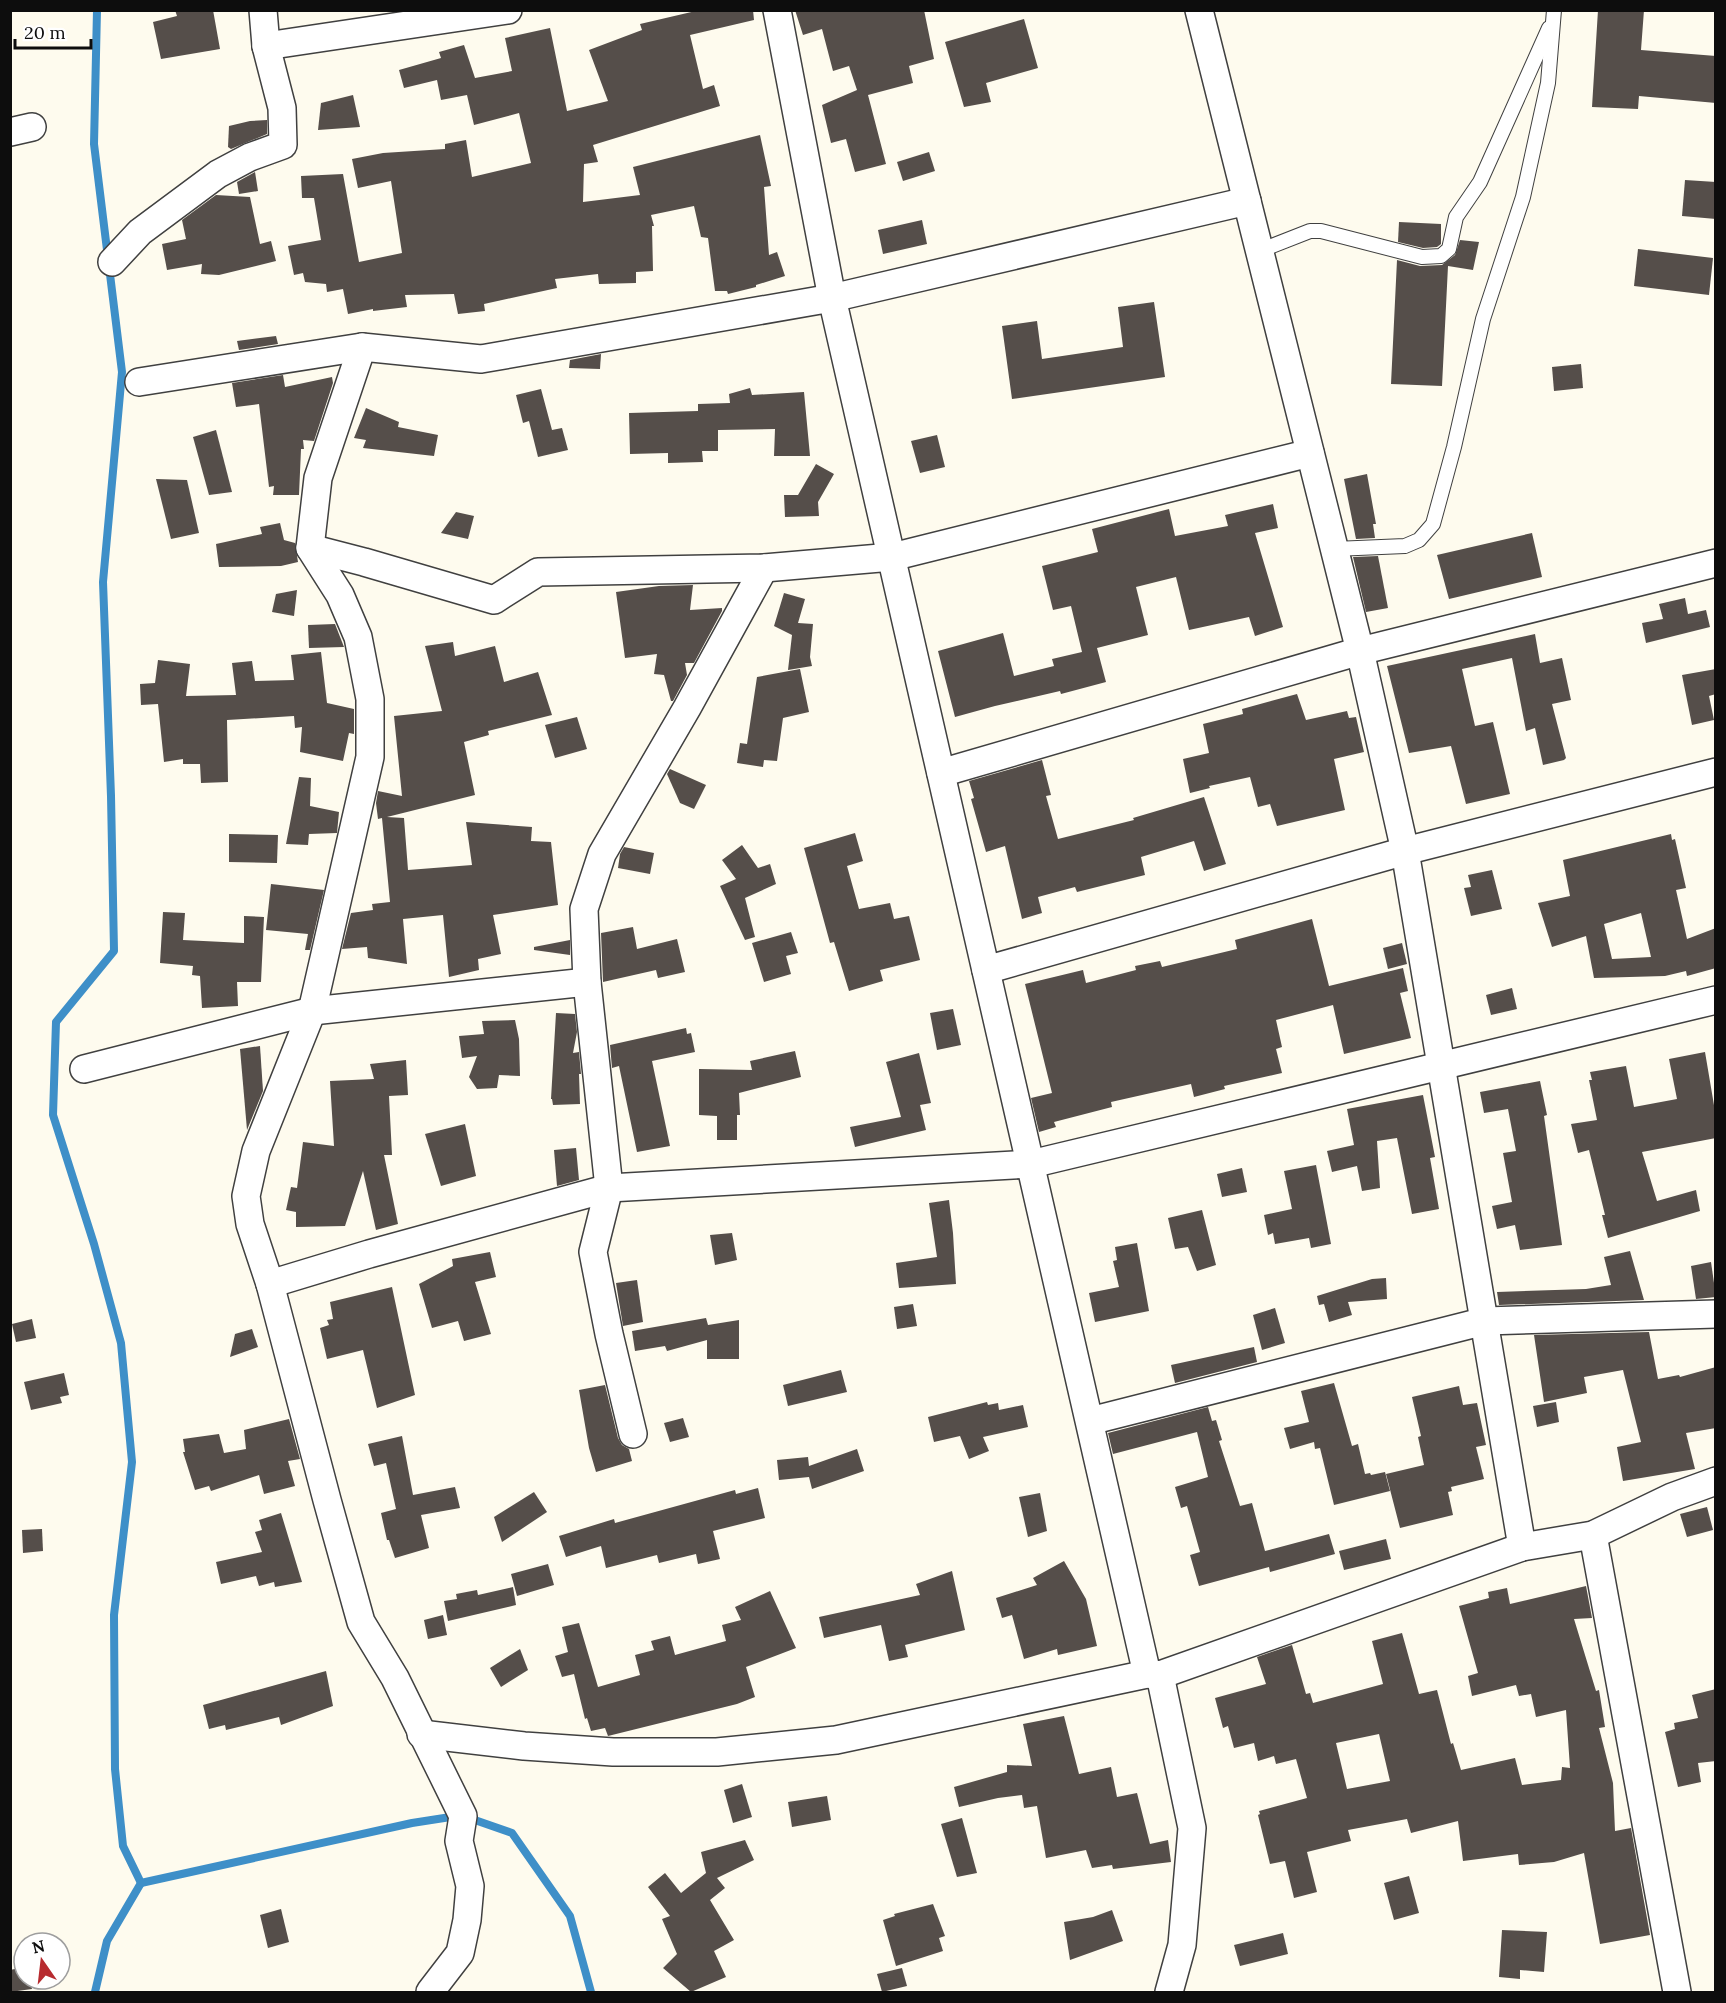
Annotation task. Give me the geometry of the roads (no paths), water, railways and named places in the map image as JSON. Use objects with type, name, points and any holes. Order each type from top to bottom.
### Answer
[{"type":"street","points":[[112,262],[140,232],[218,174],[250,157],[283,145],[282,108],[266,46],[263,10]]},
{"type":"street","points":[[266,46],[508,10]]},
{"type":"street","points":[[777,10],[832,298],[1090,1421],[1192,1828],[1182,1945],[1169,1992]]},
{"type":"street","points":[[1199,10],[1360,651],[1406,851],[1522,1546]]},
{"type":"street","points":[[139,382],[362,347],[481,359],[832,298],[1247,201]]},
{"type":"street","points":[[362,347],[318,478],[310,548],[340,595],[357,637],[370,699],[370,757],[312,1011],[256,1151],[246,1196],[250,1224],[270,1284],[361,1622],[395,1678],[463,1815],[459,1840],[470,1886],[467,1920],[460,1953],[430,1992]]},
{"type":"street","points":[[310,548],[494,600],[538,572],[764,568],[892,557],[1310,453]]},
{"type":"street","points":[[941,773],[1360,651],[1716,563]]},
{"type":"street","points":[[633,1434],[609,1334],[593,1252],[609,1188],[587,982],[584,909],[602,854],[687,708],[764,568]]},
{"type":"street","points":[[986,970],[1406,851],[1716,772]]},
{"type":"street","points":[[84,1069],[312,1011],[587,982]]},
{"type":"street","points":[[270,1284],[609,1188],[1031,1164],[1716,1000]]},
{"type":"street","points":[[1090,1421],[1485,1321],[1716,1314]]},
{"type":"street","points":[[421,1734],[524,1746],[613,1752],[717,1752],[836,1740],[1153,1675],[1522,1546],[1593,1535],[1672,1497],[1716,1481]]},
{"type":"street","points":[[1593,1535],[1677,1992]]},
{"type":"lane","points":[[1259,251],[1310,231],[1321,231],[1422,257],[1441,256],[1449,249],[1456,217],[1480,182],[1554,14]]},
{"type":"lane","points":[[1334,549],[1405,546],[1419,540],[1433,524],[1454,447],[1483,319],[1523,197],[1548,83],[1554,14]]},
{"type":"waterway","points":[[97,10],[94,144],[122,372],[103,582],[114,951],[56,1022],[53,1115],[94,1244],[121,1343],[132,1462],[114,1615],[115,1769],[123,1846],[141,1883],[412,1823],[457,1816]]},
{"type":"waterway","points":[[469,1818],[512,1833],[570,1916],[591,1992]]},
{"type":"waterway","points":[[95,1992],[107,1941],[141,1883]]}]
